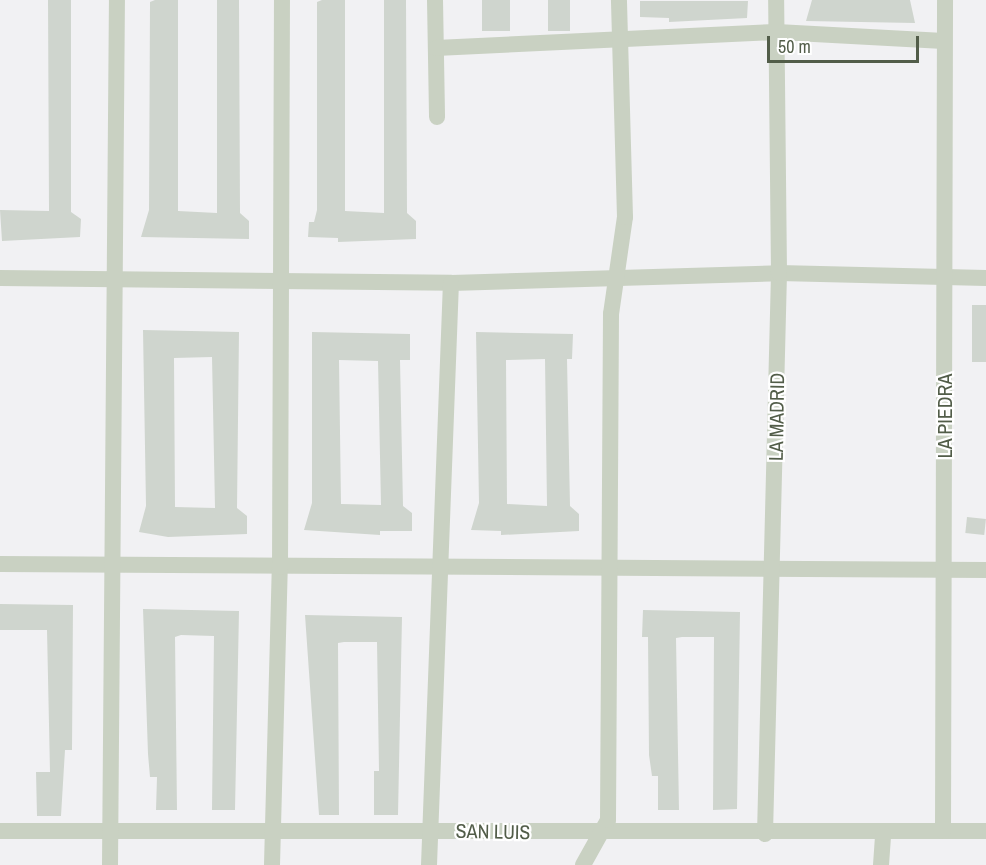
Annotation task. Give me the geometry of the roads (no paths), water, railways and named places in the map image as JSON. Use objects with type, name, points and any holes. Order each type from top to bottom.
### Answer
[{"type":"street","points":[[110,865],[113,564],[111,282],[117,0]]},
{"type":"street","points":[[272,865],[276,831],[280,567],[279,280],[282,0]]},
{"type":"street","points":[[435,0],[437,117]]},
{"type":"street","points":[[584,865],[608,820],[611,314],[625,217],[619,0]]},
{"type":"street","name":"LA MADRID","points":[[765,834],[773,572],[778,273],[776,0]]},
{"type":"street","name":"LA PIEDRA","points":[[943,831],[945,0]]},
{"type":"street","points":[[436,48],[619,44],[777,32],[944,41]]},
{"type":"street","points":[[0,278],[111,282],[279,280],[451,283],[778,273],[986,278]]},
{"type":"street","points":[[429,865],[433,831],[451,283]]},
{"type":"street","points":[[0,564],[773,572],[986,570]]},
{"type":"street","name":"SAN LUIS","points":[[0,831],[765,834],[986,831]]},
{"type":"street","points":[[881,865],[883,834]]}]
